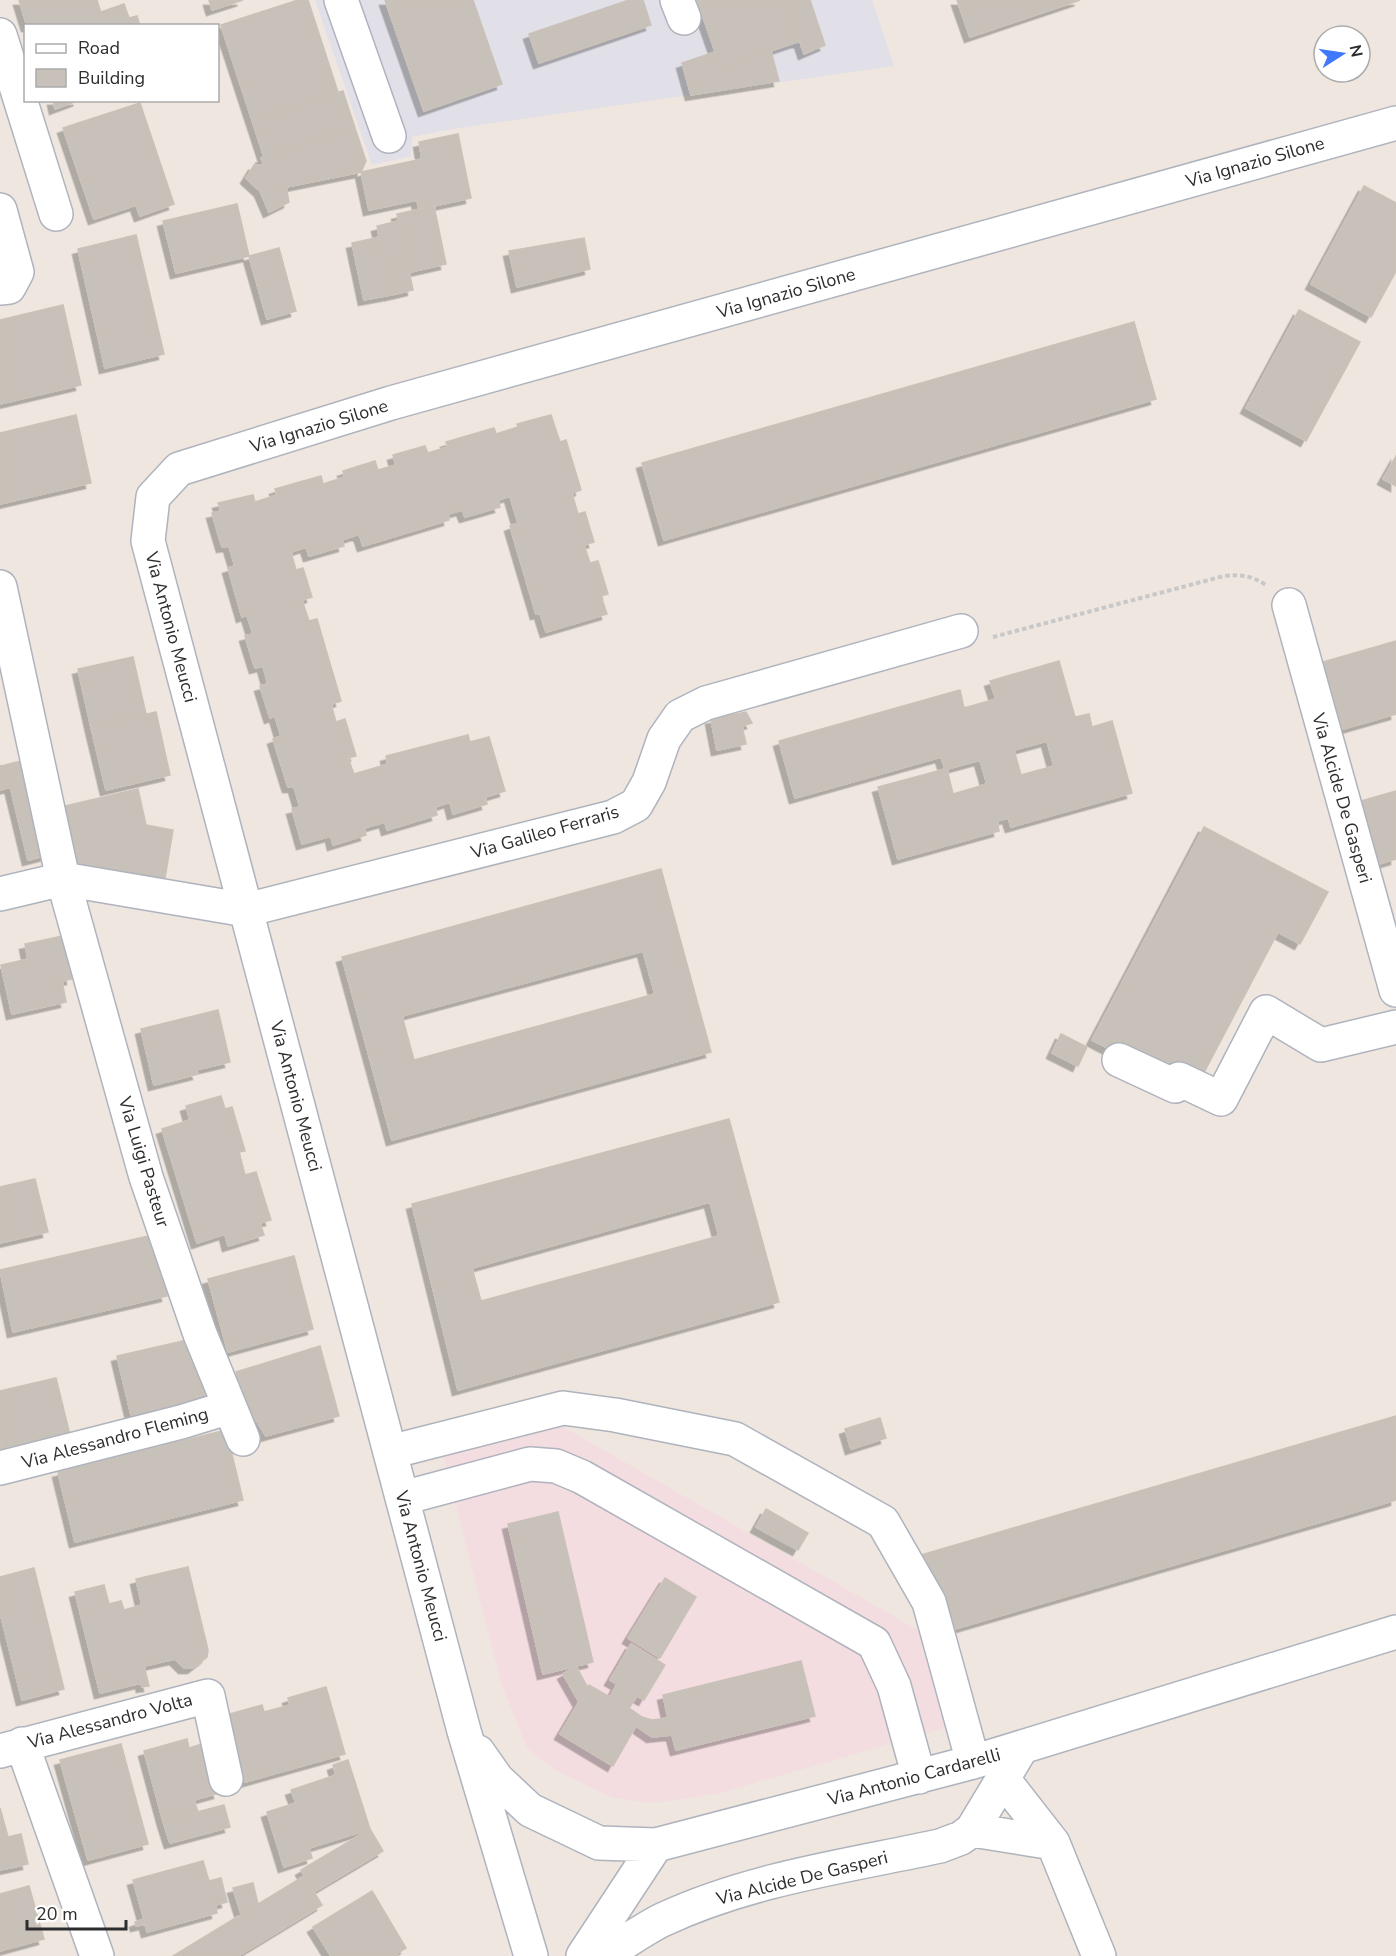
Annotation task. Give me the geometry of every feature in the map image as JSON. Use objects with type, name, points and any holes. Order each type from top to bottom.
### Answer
[{"type":"street","points":[[341,0],[389,136]]},
{"type":"street","points":[[0,35],[56,214]]},
{"type":"street","name":"Via Ignazio Silone","points":[[179,470],[391,404],[1396,123]]},
{"type":"street","points":[[0,210],[17,272],[9,287],[0,288]]},
{"type":"street","name":"Via Antonio Meucci","points":[[179,470],[153,497],[148,541],[464,1731]]},
{"type":"street","name":"Via Luigi Pasteur","points":[[0,586],[63,879],[146,1177],[200,1334],[243,1438]]},
{"type":"street","name":"Via Alcide De Gasperi","points":[[1289,605],[1396,990]]},
{"type":"street","name":"Via Galileo Ferraris","points":[[246,910],[613,817],[636,805],[649,782],[664,739],[680,716],[706,703],[961,631]]},
{"type":"street","points":[[0,894],[63,879],[246,910]]},
{"type":"street","points":[[1119,1059],[1174,1086],[1179,1079],[1221,1099],[1266,1012],[1321,1045],[1396,1027]]},
{"type":"street","name":"Via Alessandro Fleming","points":[[0,1468],[181,1422],[230,1407]]},
{"type":"street","points":[[390,1452],[563,1408],[735,1439],[883,1522],[929,1602],[973,1762]]},
{"type":"street","points":[[402,1498],[530,1464],[556,1466],[582,1477],[874,1643],[894,1686],[919,1777]]},
{"type":"street","name":"Via Antonio Cardarelli","points":[[464,1731],[497,1779],[530,1810],[599,1843],[656,1845],[973,1762],[1396,1632]]},
{"type":"street","name":"Via Alessandro Volta","points":[[11,1747],[208,1696],[226,1779]]},
{"type":"street","points":[[464,1731],[531,1956]]},
{"type":"street","points":[[11,1747],[97,1956]]},
{"type":"street","points":[[1022,1747],[972,1830],[1053,1843]]},
{"type":"street","points":[[1003,1779],[1053,1843],[1099,1956]]},
{"type":"street","name":"Via Alcide De Gasperi","points":[[603,1956],[660,1921],[716,1898],[795,1877],[940,1846],[961,1838],[972,1830]]},
{"type":"street","points":[[583,1956],[656,1845]]},
{"type":"path","points":[[961,631],[985,639],[1237,574],[1254,577],[1275,591],[1289,605]]},
{"type":"shaded area","points":[[315,0],[872,0],[894,66],[458,128],[412,137],[411,156],[372,165]]},
{"type":"shaded area","points":[[553,1421],[930,1637],[955,1725],[717,1794],[653,1803],[613,1798],[555,1770],[527,1748],[501,1683],[442,1451]]},
{"type":"building","points":[[19,0],[97,0],[104,24],[26,24]]},
{"type":"building","points":[[209,0],[243,0],[212,10]]},
{"type":"building","points":[[298,0],[308,0],[338,92],[252,120],[221,25]]},
{"type":"building","points":[[385,0],[473,0],[502,84],[424,111]]},
{"type":"building","points":[[629,0],[643,0],[651,25],[539,63],[529,34]]},
{"type":"building","points":[[697,0],[786,0],[800,41],[721,68]]},
{"type":"building","points":[[786,0],[810,0],[825,45],[804,54]]},
{"type":"building","points":[[957,0],[1080,0],[970,37]]},
{"type":"building","points":[[124,4],[129,18],[137,16],[139,24],[104,24],[101,12]]},
{"type":"building","points":[[771,51],[779,81],[691,95],[682,63],[715,52],[721,68]]},
{"type":"building","points":[[343,91],[355,128],[264,157],[252,120]]},
{"type":"building","points":[[53,102],[74,102],[55,109]]},
{"type":"building","points":[[140,103],[174,204],[140,216],[136,205],[94,219],[63,128]]},
{"type":"building","points":[[355,128],[366,161],[361,172],[286,187],[289,202],[269,212],[260,191],[246,178],[254,165],[264,165],[261,158]]},
{"type":"building","points":[[458,134],[471,198],[419,209],[417,200],[369,210],[361,172],[422,159],[419,142]]},
{"type":"building","points":[[1364,186],[1396,203],[1396,271],[1371,317],[1311,284]]},
{"type":"building","points":[[237,204],[249,256],[176,273],[163,221]]},
{"type":"building","points":[[434,206],[446,264],[410,272],[397,214]]},
{"type":"building","points":[[399,221],[413,290],[391,295],[377,226]]},
{"type":"building","points":[[136,235],[164,354],[105,368],[78,249]]},
{"type":"building","points":[[380,237],[391,295],[364,300],[352,243]]},
{"type":"building","points":[[584,238],[590,269],[517,287],[509,251]]},
{"type":"building","points":[[279,248],[296,311],[267,319],[249,256]]},
{"type":"building","points":[[63,305],[81,385],[0,404],[0,320]]},
{"type":"building","points":[[1299,310],[1360,342],[1306,441],[1246,408]]},
{"type":"building","points":[[1134,322],[1156,399],[664,540],[642,463]]},
{"type":"building","points":[[76,415],[91,483],[0,504],[0,433]]},
{"type":"building","points":[[551,415],[560,442],[566,440],[581,490],[572,493],[578,514],[585,512],[594,542],[584,545],[590,563],[598,561],[608,594],[601,596],[607,614],[546,632],[540,613],[536,614],[510,526],[518,523],[510,496],[498,500],[500,507],[465,517],[462,510],[448,514],[449,520],[363,546],[359,534],[342,540],[344,546],[309,556],[306,547],[291,552],[296,570],[303,568],[312,597],[302,600],[309,621],[317,619],[341,701],[331,704],[336,722],[345,719],[356,756],[348,758],[354,774],[388,764],[386,756],[468,735],[470,742],[489,737],[505,791],[485,797],[487,804],[453,814],[450,802],[435,807],[437,815],[387,830],[385,822],[364,828],[366,835],[333,845],[331,836],[302,844],[292,809],[300,807],[294,787],[288,787],[273,739],[281,736],[275,716],[270,718],[260,686],[268,684],[263,666],[255,668],[245,636],[253,634],[247,615],[242,617],[228,568],[235,566],[229,546],[222,547],[212,513],[221,511],[218,503],[253,495],[255,502],[277,495],[275,489],[321,476],[323,484],[345,477],[343,471],[375,461],[378,470],[396,465],[393,455],[425,446],[428,453],[448,447],[446,442],[494,428],[496,434],[518,427],[517,424]]},
{"type":"building","points":[[1396,456],[1396,486],[1383,479]]},
{"type":"building","points":[[1396,641],[1396,714],[1343,729],[1323,662]]},
{"type":"building","points":[[133,657],[146,714],[91,727],[78,669]]},
{"type":"building","points":[[1059,661],[1075,717],[1089,714],[1092,727],[1112,721],[1132,793],[1011,827],[1008,818],[997,821],[999,831],[898,859],[878,787],[945,769],[941,757],[795,798],[779,741],[960,690],[964,708],[996,699],[990,681]],"holes":[[[1047,741],[1054,766],[1021,775],[1014,750]],[[980,760],[987,784],[953,794],[947,769]]]},
{"type":"building","points":[[156,712],[170,775],[106,790],[91,727]]},
{"type":"building","points":[[746,712],[752,723],[742,726],[746,744],[717,750],[711,719]]},
{"type":"building","points":[[25,760],[48,855],[28,860],[5,765]]},
{"type":"building","points":[[5,765],[11,787],[0,790],[0,766]]},
{"type":"building","points":[[138,789],[146,825],[173,830],[164,884],[80,870],[65,806]]},
{"type":"building","points":[[1396,791],[1396,859],[1379,864],[1361,801]]},
{"type":"building","points":[[1204,827],[1328,892],[1300,944],[1278,932],[1199,1082],[1161,1076],[1092,1040]]},
{"type":"building","points":[[661,869],[711,1052],[392,1140],[342,957]],"holes":[[[643,951],[655,994],[414,1060],[402,1016]]]},
{"type":"building","points":[[63,936],[72,979],[62,981],[66,1002],[12,1014],[1,965],[28,959],[25,944]]},
{"type":"building","points":[[218,1010],[230,1062],[196,1070],[198,1074],[154,1085],[141,1029]]},
{"type":"building","points":[[1061,1034],[1087,1047],[1078,1066],[1052,1053]]},
{"type":"building","points":[[221,1096],[225,1109],[232,1107],[245,1151],[239,1152],[245,1175],[256,1172],[271,1220],[260,1223],[264,1235],[228,1246],[225,1234],[197,1243],[162,1129],[190,1120],[186,1106]]},
{"type":"building","points":[[729,1119],[779,1302],[458,1390],[412,1204]],"holes":[[[710,1202],[719,1236],[481,1301],[472,1268]]]},
{"type":"building","points":[[35,1179],[48,1232],[0,1243],[0,1187]]},
{"type":"building","points":[[153,1235],[167,1296],[13,1332],[0,1270]]},
{"type":"building","points":[[294,1256],[313,1329],[228,1352],[208,1279]]},
{"type":"building","points":[[192,1339],[211,1393],[193,1398],[172,1414],[133,1423],[117,1356]]},
{"type":"building","points":[[320,1346],[339,1416],[266,1436],[251,1412],[236,1372]]},
{"type":"building","points":[[56,1378],[70,1435],[0,1451],[0,1391]]},
{"type":"building","points":[[1396,1416],[1396,1500],[944,1632],[921,1555]]},
{"type":"building","points":[[880,1418],[886,1438],[851,1449],[845,1429]]},
{"type":"building","points":[[226,1430],[243,1500],[75,1542],[58,1472]]},
{"type":"building","points":[[766,1509],[808,1533],[798,1550],[756,1527]]},
{"type":"building","points":[[558,1512],[593,1662],[543,1674],[508,1524]]},
{"type":"building","points":[[188,1567],[208,1650],[207,1657],[193,1668],[184,1668],[175,1659],[144,1666],[149,1686],[142,1687],[141,1683],[100,1693],[75,1592],[104,1585],[109,1604],[121,1601],[124,1610],[142,1605],[136,1579]]},
{"type":"building","points":[[34,1568],[64,1689],[22,1700],[0,1612],[0,1577]]},
{"type":"building","points":[[665,1578],[696,1597],[660,1658],[628,1638]]},
{"type":"building","points":[[631,1644],[665,1665],[644,1700],[637,1696],[629,1708],[642,1717],[652,1720],[668,1718],[663,1695],[801,1661],[815,1716],[676,1750],[672,1735],[652,1737],[636,1726],[613,1766],[560,1734],[579,1702],[563,1674],[576,1666],[588,1688],[589,1685],[610,1697],[617,1684],[610,1680]]},
{"type":"building","points":[[326,1687],[345,1754],[245,1782],[226,1715],[262,1705],[264,1712],[290,1705],[288,1698]]},
{"type":"building","points":[[187,1739],[189,1748],[205,1743],[219,1793],[194,1800],[198,1812],[163,1821],[144,1751]]},
{"type":"building","points":[[121,1744],[148,1844],[88,1860],[60,1760]]},
{"type":"building","points":[[348,1760],[370,1829],[309,1848],[312,1858],[284,1867],[267,1812],[296,1803],[291,1790],[336,1775],[333,1765]]},
{"type":"building","points":[[224,1805],[230,1827],[170,1843],[163,1821]]},
{"type":"building","points":[[0,1808],[8,1837],[21,1834],[28,1864],[0,1870]]},
{"type":"building","points":[[370,1829],[383,1851],[314,1892],[301,1870]]},
{"type":"building","points":[[203,1861],[209,1881],[221,1878],[227,1902],[215,1905],[217,1913],[147,1932],[145,1924],[136,1926],[135,1922],[144,1919],[133,1880]]},
{"type":"building","points":[[304,1876],[322,1905],[238,1956],[173,1956]]},
{"type":"building","points":[[253,1883],[258,1904],[241,1914],[233,1888]]},
{"type":"building","points":[[29,1886],[44,1939],[0,1951],[0,1894]]},
{"type":"building","points":[[372,1891],[406,1948],[396,1954],[398,1956],[331,1956],[313,1927]]}]
